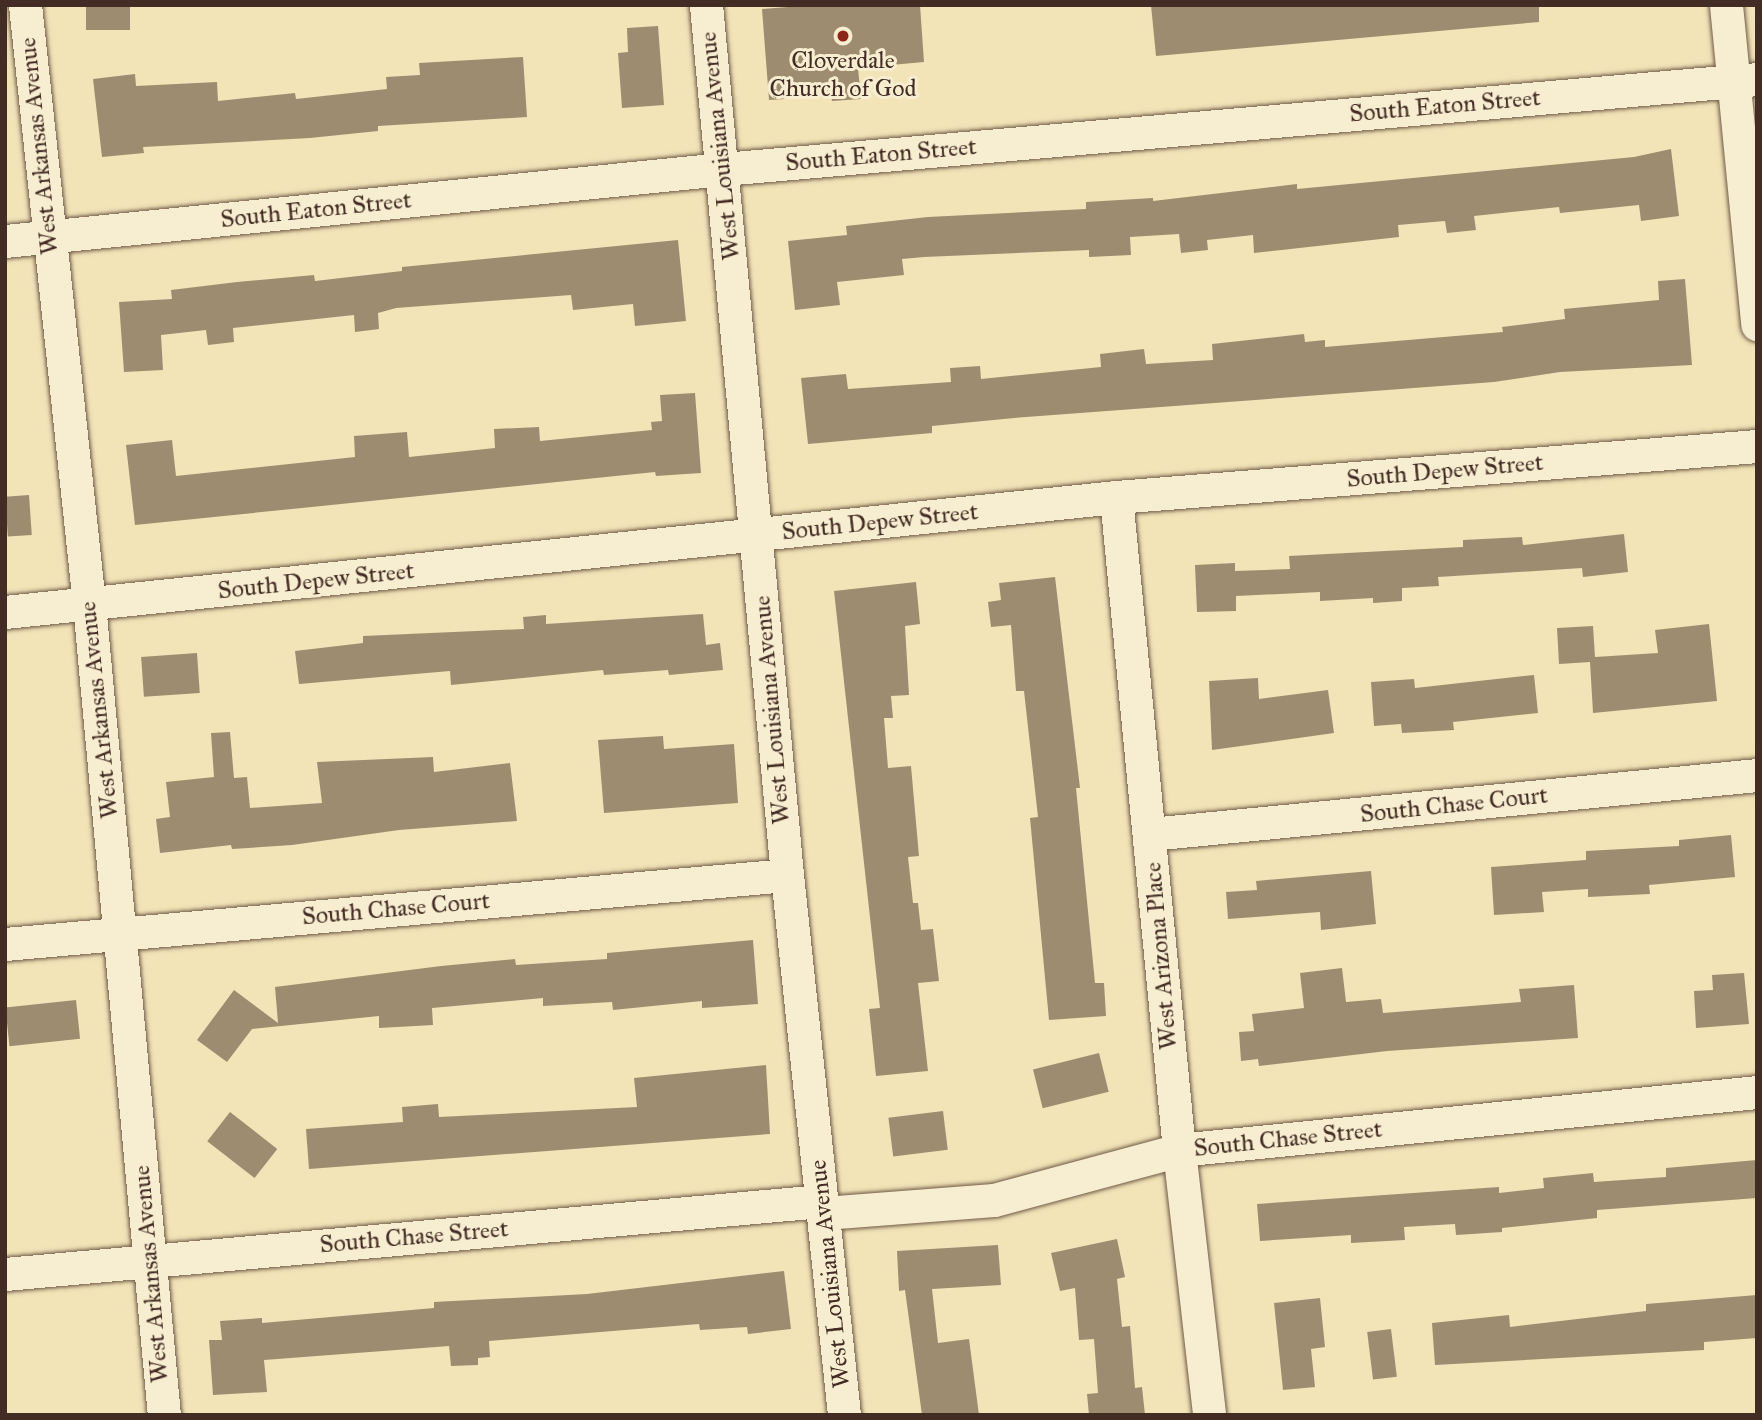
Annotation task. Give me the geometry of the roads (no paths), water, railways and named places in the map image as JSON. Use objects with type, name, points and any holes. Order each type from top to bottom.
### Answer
[{"type":"street","name":"West Arkansas Avenue","points":[[25,5],[47,237],[89,604],[164,1415]]},
{"type":"street","name":"West Louisiana Avenue","points":[[706,5],[787,875],[844,1415]]},
{"type":"street","points":[[1726,5],[1745,80],[1757,324]]},
{"type":"street","name":"South Eaton Street","points":[[5,241],[723,169],[1745,80]]},
{"type":"street","name":"South Depew Street","points":[[5,612],[1116,497],[1757,446]]},
{"type":"street","name":"West Arizona Place","points":[[1116,497],[1178,1150],[1209,1415]]},
{"type":"street","name":"South Chase Court","points":[[1150,834],[1757,775]]},
{"type":"street","name":"South Chase Court","points":[[5,944],[787,875]]},
{"type":"street","name":"South Chase Street","points":[[5,1274],[823,1207],[995,1200],[1178,1150],[1757,1092]]},
{"type":"place","name":"Cloverdale Church of God","points":[[843,36]]}]
